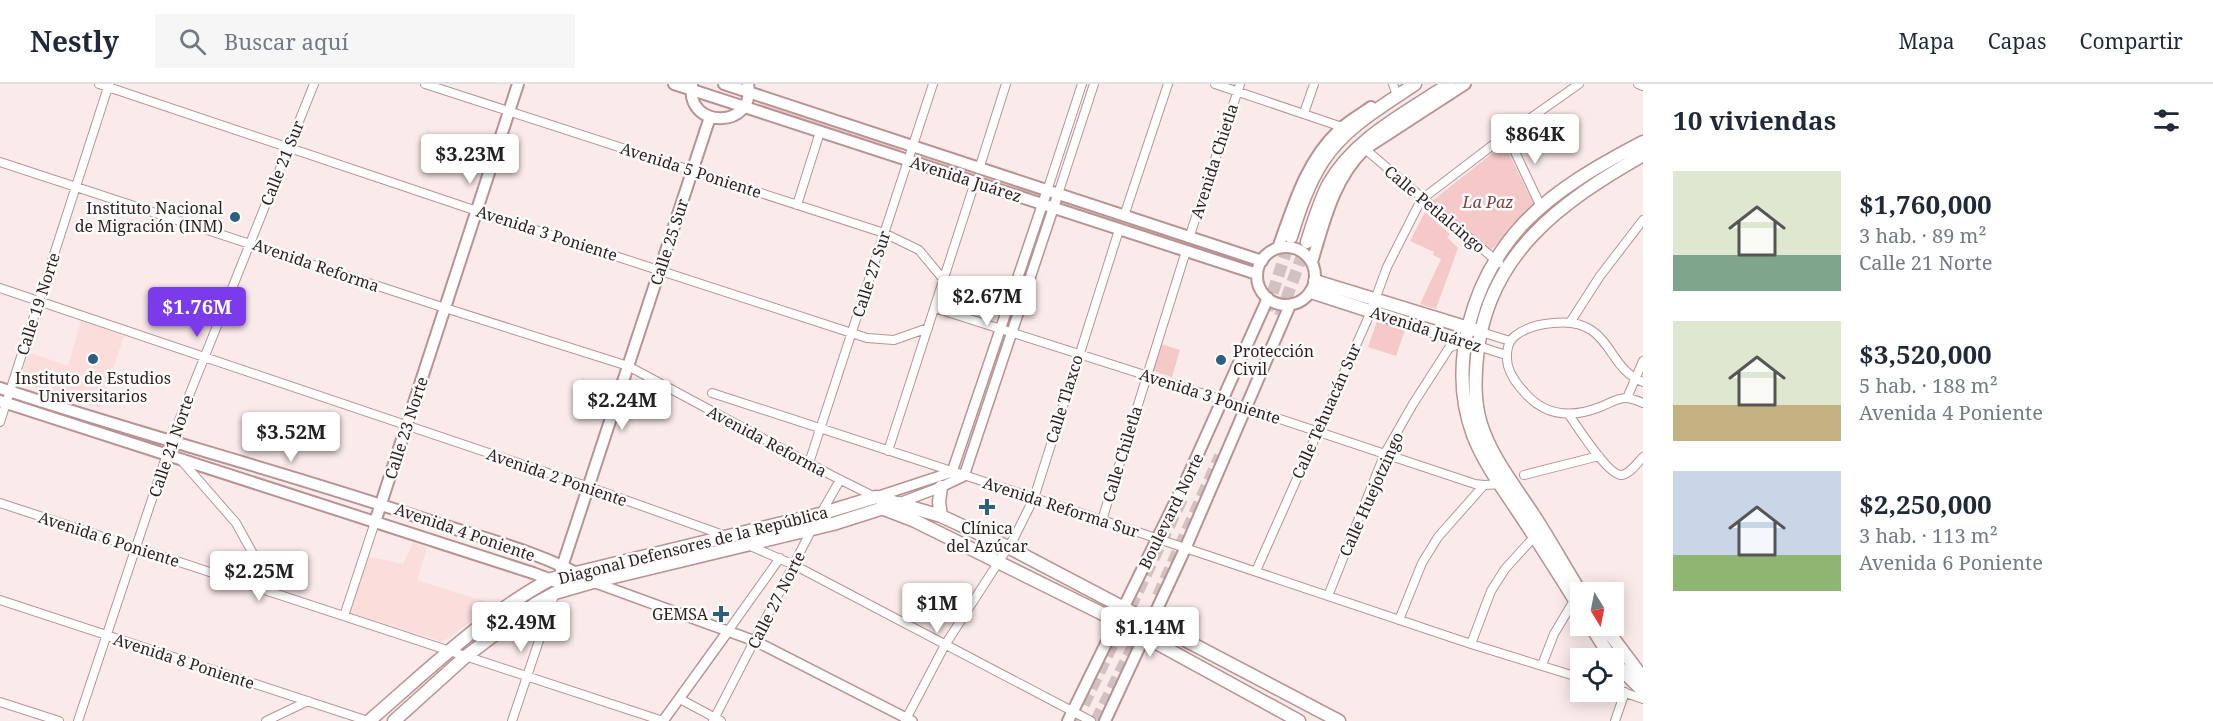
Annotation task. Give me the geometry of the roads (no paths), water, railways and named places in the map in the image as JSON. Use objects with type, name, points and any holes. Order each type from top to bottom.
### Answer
[{"type":"main road","name":"Calle 23 Norte","points":[[375,522],[518,84]]},
{"type":"main road","name":"Avenida Juárez","points":[[674,84],[692,87],[744,107],[1257,274]]},
{"type":"main road","name":"Avenida Juárez","points":[[724,84],[748,88],[979,169],[1262,261]]},
{"type":"main road","points":[[1291,237],[1313,178],[1332,149],[1354,127],[1415,84]]},
{"type":"main road","points":[[1307,242],[1327,187],[1345,161],[1372,135],[1449,84]]},
{"type":"main road","points":[[1312,262],[1339,183],[1346,171],[1365,149],[1465,84]]},
{"type":"main road","points":[[1278,248],[1305,176],[1320,152],[1342,127],[1397,86]]},
{"type":"main road","points":[[692,87],[694,102],[698,108],[717,119],[732,117],[744,107],[748,88]]},
{"type":"main road","name":"Calle 25 Sur","points":[[557,579],[710,117]]},
{"type":"main road","points":[[1570,584],[1506,483],[1480,452],[1468,418],[1462,382],[1465,341],[1479,297],[1495,260],[1509,241],[1541,207],[1580,179],[1643,142]]},
{"type":"main road","points":[[1570,586],[1534,537],[1506,483],[1481,425],[1475,381],[1478,346],[1495,291],[1505,269],[1525,242],[1548,219],[1594,184],[1643,155]]},
{"type":"main road","points":[[1278,248],[1298,249],[1312,262],[1316,274],[1313,287],[1300,302],[1290,305],[1279,304],[1268,298],[1258,285],[1257,274],[1262,261],[1278,248]]},
{"type":"main road","name":"Avenida Juárez","points":[[1313,287],[1372,305],[1481,332]]},
{"type":"main road","name":"Boulevard Norte","points":[[1071,716],[1224,400],[1268,298]]},
{"type":"main road","name":"Boulevard Norte","points":[[1105,721],[1185,549],[1290,305]]},
{"type":"main road","name":"Avenida Juárez","points":[[1372,305],[1478,346]]},
{"type":"main road","name":"Avenida 4 Poniente","points":[[5,390],[381,504],[557,579]]},
{"type":"main road","name":"Avenida 4 Poniente","points":[[3,402],[557,579]]},
{"type":"main road","points":[[941,487],[939,502],[941,516]]},
{"type":"main road","name":"Avenida Reforma","points":[[863,502],[879,503],[1145,636],[1299,721]]},
{"type":"main road","name":"Diagonal Defensores de la República","points":[[369,721],[519,597],[557,579],[863,502]]},
{"type":"main road","points":[[899,502],[941,516],[1008,547],[1339,721]]},
{"type":"main road","name":"Diagonal Defensores de la República","points":[[557,579],[572,588],[812,529],[879,503],[899,502]]},
{"type":"main road","points":[[576,573],[592,582]]},
{"type":"main road","name":"Diagonal Defensores de la República","points":[[394,721],[465,657],[536,604],[557,579]]},
{"type":"main road","points":[[1612,636],[1643,678]]},
{"type":"main road","points":[[1624,672],[1643,691]]},
{"type":"street","name":"Avenida 3 Poniente","points":[[99,84],[108,85],[477,211],[852,333],[881,340],[894,340],[928,328]]},
{"type":"street","name":"Calle 21 Sur","points":[[249,242],[314,84]]},
{"type":"street","name":"Avenida 5 Poniente","points":[[425,84],[884,233],[919,250],[944,279]]},
{"type":"street","name":"Calle 27 Sur","points":[[809,464],[933,84]]},
{"type":"street","points":[[979,169],[1006,84]]},
{"type":"street","points":[[964,476],[1012,332],[1082,84]]},
{"type":"street","points":[[1052,193],[1094,84]]},
{"type":"street","points":[[1124,216],[1168,84]]},
{"type":"street","points":[[1215,84],[1239,88],[1342,127]]},
{"type":"street","points":[[1304,113],[1314,84]]},
{"type":"street","name":"Calle Tehuacán Sur","points":[[1256,571],[1372,305],[1386,267],[1423,199],[1579,84]]},
{"type":"street","points":[[1638,84],[1643,86]]},
{"type":"street","name":"Calle 19 Norte","points":[[0,422],[5,390],[77,186],[108,85]]},
{"type":"street","name":"Avenida Chietla","points":[[1189,238],[1239,88]]},
{"type":"street","points":[[797,205],[820,132]]},
{"type":"street","points":[[1507,135],[1541,207]]},
{"type":"street","name":"Calle Petlalcingo","points":[[1365,149],[1505,269]]},
{"type":"street","name":"Avenida Reforma","points":[[0,162],[628,366],[879,503]]},
{"type":"street","points":[[888,451],[975,182]]},
{"type":"street","points":[[952,472],[1001,328],[1048,206]]},
{"type":"street","points":[[1571,321],[1600,276],[1643,220]]},
{"type":"street","name":"Calle Tlaxco","points":[[908,720],[945,645],[1008,547],[1034,498],[1119,230]]},
{"type":"street","name":"Calle 21 Norte","points":[[78,721],[166,455],[249,242]]},
{"type":"street","name":"Calle Chiletla","points":[[1102,520],[1186,251]]},
{"type":"street","name":"Avenida 2 Poniente","points":[[0,288],[589,487],[747,544],[794,565],[945,645],[1071,716],[1091,721]]},
{"type":"street","name":"Avenida 3 Poniente","points":[[935,308],[1246,407],[1475,484],[1506,483]]},
{"type":"street","points":[[1639,381],[1621,366],[1599,337],[1587,327],[1571,321],[1528,328],[1510,341],[1506,355],[1510,374],[1531,400],[1545,409],[1569,415],[1584,413],[1627,398],[1639,381],[1643,361]]},
{"type":"street","name":"Avenida Juárez","points":[[1481,332],[1510,341]]},
{"type":"street","name":"Calle Huejotzingo","points":[[1328,596],[1386,453],[1413,404],[1449,348],[1465,341]]},
{"type":"street","name":"Avenida Juárez","points":[[1478,346],[1506,355]]},
{"type":"street","name":"Avenida Reforma Sur","points":[[712,393],[1102,520],[1471,644],[1570,674]]},
{"type":"street","points":[[1627,398],[1643,403]]},
{"type":"street","points":[[1569,415],[1614,474],[1619,476],[1628,473],[1643,457]]},
{"type":"street","points":[[1524,475],[1599,456]]},
{"type":"street","points":[[180,459],[236,523],[270,592]]},
{"type":"street","name":"Diagonal Defensores de la República","points":[[879,503],[952,472]]},
{"type":"street","name":"Diagonal Defensores de la República","points":[[899,502],[964,476]]},
{"type":"street","name":"Calle 27 Norte","points":[[716,720],[812,529],[840,480]]},
{"type":"street","points":[[1399,620],[1422,563],[1438,537],[1484,485]]},
{"type":"street","name":"Avenida 6 Poniente","points":[[0,503],[663,721]]},
{"type":"street","name":"Calle 23 Norte","points":[[344,616],[375,522]]},
{"type":"street","points":[[1471,644],[1491,591],[1505,569],[1534,537]]},
{"type":"street","points":[[663,721],[780,558]]},
{"type":"street","points":[[512,721],[557,579]]},
{"type":"street","points":[[592,582],[756,641],[908,720]]},
{"type":"street","name":"Avenida 8 Poniente","points":[[0,600],[369,721]]},
{"type":"street","points":[[1542,665],[1554,634],[1570,611]]},
{"type":"street","points":[[1615,721],[1625,692],[1643,699]]},
{"type":"street","points":[[680,699],[716,720]]},
{"type":"street","points":[[266,721],[308,701]]},
{"type":"street","points":[[0,702],[59,721]]},
{"type":"tunnel","points":[[1267,310],[1291,237]]},
{"type":"tunnel","points":[[1280,316],[1307,242]]},
{"type":"tunnel","points":[[1158,596],[1220,456]]},
{"type":"tunnel","points":[[1076,721],[1182,499]]},
{"type":"tunnel","points":[[1096,721],[1150,612]]},
{"type":"place","name":"Instituto Nacional de Migración (INM)","points":[[235,217]]},
{"type":"place","name":"Instituto de Estudios Universitarios","points":[[93,359]]},
{"type":"place","name":"Protección Civil","points":[[1221,360]]},
{"type":"place","name":"Clínica del Azúcar","points":[[987,507]]},
{"type":"place","name":"GEMSA","points":[[721,614]]},
{"type":"park label","name":"La Paz","points":[[1488,202]]}]
